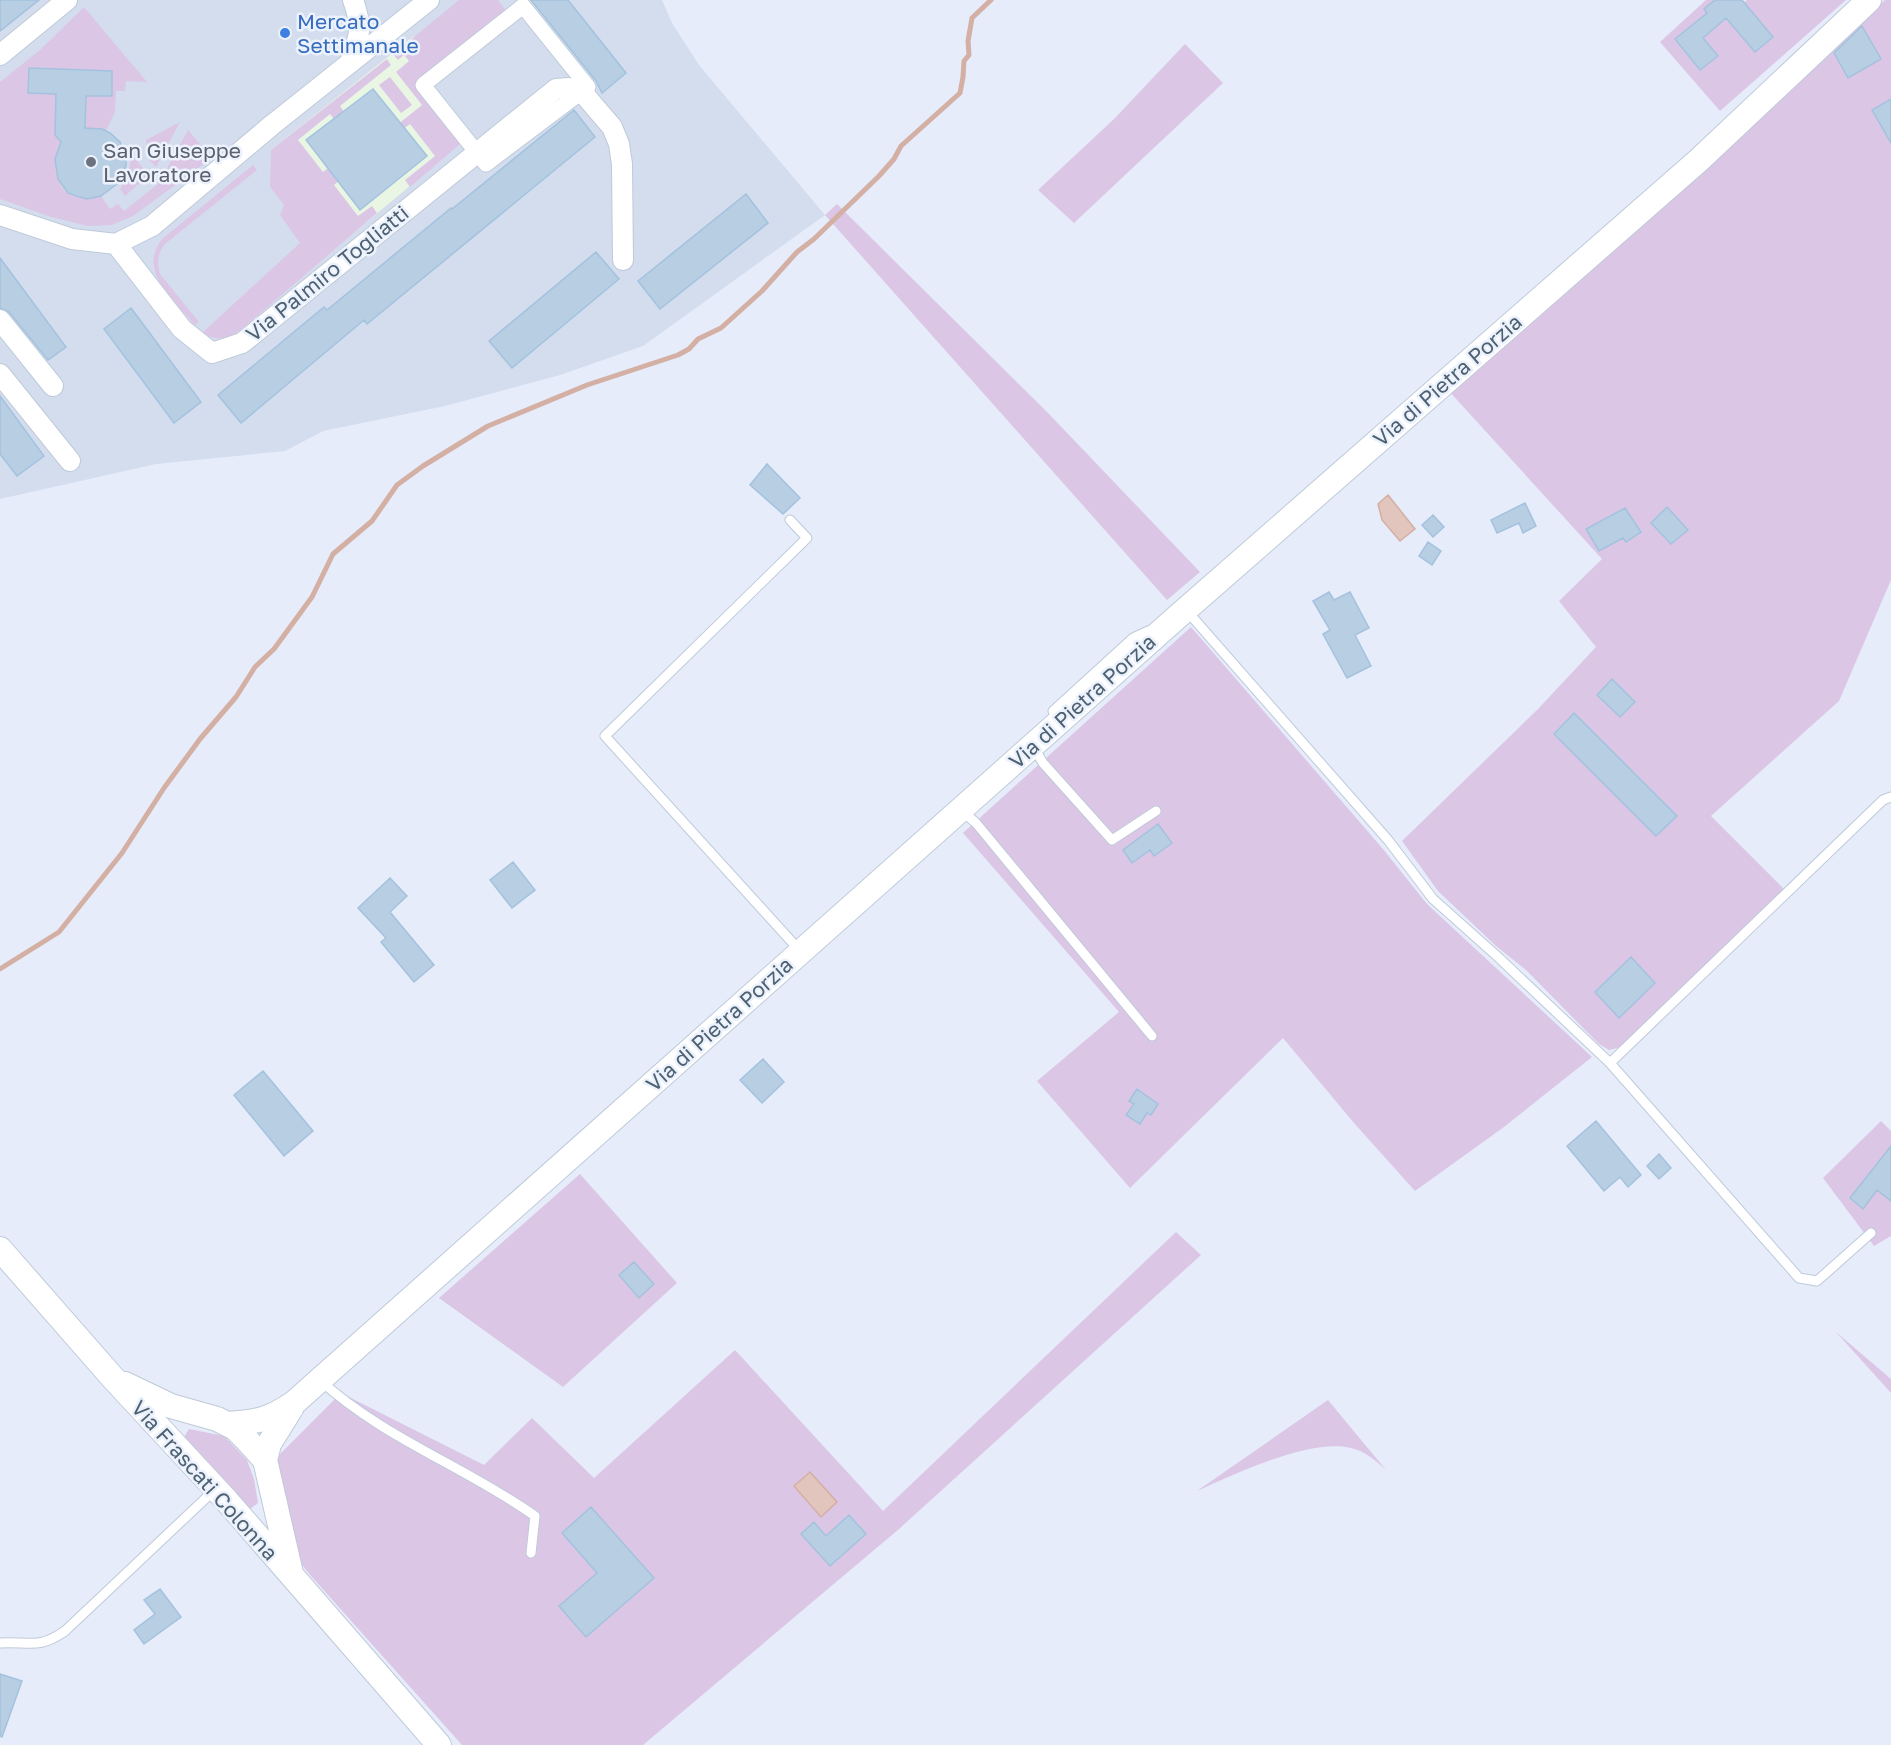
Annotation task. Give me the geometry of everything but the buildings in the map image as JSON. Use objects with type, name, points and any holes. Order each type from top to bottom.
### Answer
[{"type":"street","points":[[0,55],[66,0]]},
{"type":"street","points":[[349,65],[359,39],[360,21],[353,0]]},
{"type":"street","points":[[0,215],[72,239],[116,244],[152,226],[272,125],[429,0]]},
{"type":"street","name":"Via di Pietra Porzia","points":[[295,1402],[1180,614],[1699,160],[1869,0]]},
{"type":"street","points":[[582,92],[588,87],[523,6],[423,85],[476,152],[556,89],[570,88],[582,92],[612,127],[619,144],[622,164],[622,260]]},
{"type":"street","name":"Via Palmiro Togliatti","points":[[116,244],[182,329],[212,353],[242,343],[476,152]]},
{"type":"street","points":[[0,320],[52,386]]},
{"type":"street","points":[[0,374],[70,461]]},
{"type":"street","name":"Via Frascati Colonna","points":[[0,1249],[172,1444],[239,1515],[440,1745]]},
{"type":"street","name":"Via Frascati Colonna","points":[[113,1378],[156,1400],[217,1419],[235,1428],[265,1460],[289,1567],[296,1582]]},
{"type":"street","points":[[226,1424],[252,1423],[270,1417],[295,1402]]},
{"type":"street","points":[[265,1460],[269,1444],[295,1402]]},
{"type":"street","points":[[172,1444],[178,1428],[192,1413]]},
{"type":"street","points":[[239,1515],[258,1521],[275,1506]]},
{"type":"lane","points":[[790,520],[807,538],[605,736],[801,952]]},
{"type":"lane","points":[[1180,614],[1388,840],[1433,899],[1610,1063],[1799,1278],[1817,1281],[1871,1233]]},
{"type":"lane","points":[[1038,740],[1043,763],[1112,840],[1156,811]]},
{"type":"lane","points":[[1610,1063],[1882,800],[1891,797]]},
{"type":"lane","points":[[961,809],[983,832],[1152,1036]]},
{"type":"lane","points":[[320,1380],[338,1396],[396,1435],[504,1494],[535,1516],[531,1553]]},
{"type":"lane","points":[[0,1643],[39,1644],[49,1642],[65,1631],[206,1498],[213,1486]]},
{"type":"shaded area","points":[[0,0],[662,0],[672,23],[699,65],[825,215],[643,346],[560,375],[445,406],[323,431],[285,451],[156,464],[0,499]]},
{"type":"shaded area","points":[[459,0],[498,0],[509,15],[423,85],[466,139],[410,187],[405,180],[435,156],[410,124],[391,138],[387,133],[422,105],[396,72],[409,61],[404,55],[398,60],[393,54]]},
{"type":"shaded area","points":[[1706,0],[1715,0],[1718,25],[1747,0],[1846,0],[1720,111],[1660,42]],"holes":[[[1749,9],[1773,37],[1755,52],[1731,24]],[[1693,25],[1718,56],[1700,70],[1675,40]]]},
{"type":"shaded area","points":[[1885,0],[1891,0],[1891,580],[1839,701],[1711,816],[1784,889],[1621,1047],[1609,1050],[1599,1044],[1526,970],[1496,946],[1438,891],[1402,841],[1538,709],[1596,647],[1559,601],[1602,559],[1448,390]],"holes":[[[1574,714],[1607,787],[1554,733]],[[1634,772],[1677,816],[1656,836],[1613,792]],[[1631,957],[1655,983],[1619,1017],[1595,992]]]},
{"type":"shaded area","points":[[84,7],[147,82],[126,81],[125,91],[116,91],[115,112],[106,131],[85,129],[86,96],[111,96],[112,71],[29,68],[28,93],[56,94],[55,135],[62,144],[57,167],[62,186],[76,197],[101,196],[110,209],[118,204],[124,211],[159,183],[188,130],[212,158],[133,216],[112,225],[88,226],[51,217],[0,199],[0,82],[41,49]]},
{"type":"shaded area","points":[[414,36],[427,51],[408,66],[466,139],[337,247],[271,150]]},
{"type":"shaded area","points":[[1185,44],[1223,83],[1074,223],[1038,190],[1114,119]]},
{"type":"shaded area","points":[[387,59],[391,65],[340,106],[353,124],[344,132],[330,114],[298,140],[323,172],[340,159],[350,172],[334,185],[358,216],[372,206],[377,213],[241,330],[222,338],[212,337],[203,332],[300,243],[280,215],[284,205],[270,187],[271,150]]},
{"type":"shaded area","points":[[390,77],[412,105],[401,113],[379,85]]},
{"type":"shaded area","points":[[180,122],[156,167],[150,161],[146,140]]},
{"type":"shaded area","points":[[132,155],[149,175],[125,196],[120,189],[127,177]]},
{"type":"shaded area","points":[[253,165],[257,170],[165,244],[159,254],[160,274],[199,322],[195,325],[161,285],[154,263],[155,251],[162,239]]},
{"type":"shaded area","points":[[837,204],[1049,414],[1200,572],[1167,600],[825,215]]},
{"type":"shaded area","points":[[1388,495],[1415,529],[1400,541],[1382,520],[1378,504]]},
{"type":"shaded area","points":[[1191,627],[1383,849],[1427,904],[1592,1057],[1504,1127],[1415,1191],[1283,1038],[1130,1188],[1037,1081],[1119,1012],[963,833]],"holes":[[[1158,825],[1171,843],[1154,856],[1150,850],[1132,863],[1123,850]],[[1137,1090],[1158,1104],[1151,1115],[1147,1113],[1140,1124],[1126,1115],[1134,1104],[1129,1101]]]},
{"type":"shaded area","points":[[1881,1121],[1891,1131],[1891,1161],[1884,1155],[1850,1198],[1863,1208],[1877,1190],[1891,1201],[1891,1236],[1874,1246],[1823,1178]]},
{"type":"shaded area","points":[[580,1174],[677,1283],[563,1387],[439,1298]],"holes":[[[634,1262],[654,1284],[639,1297],[619,1275]]]},
{"type":"shaded area","points":[[1176,1232],[1201,1255],[899,1529],[643,1745],[462,1745],[311,1576],[278,1535],[277,1457],[341,1393],[484,1465],[532,1418],[594,1478],[735,1350],[883,1511]],"holes":[[[591,1507],[616,1556],[627,1547],[654,1578],[586,1637],[559,1606],[603,1568],[586,1561],[562,1533]],[[850,1515],[866,1534],[830,1566],[802,1534],[814,1523],[826,1536]]]},
{"type":"shaded area","points":[[1836,1332],[1891,1379],[1891,1393]]},
{"type":"shaded area","points":[[1328,1400],[1386,1470],[1370,1456],[1356,1449],[1334,1446],[1315,1448],[1273,1459],[1197,1491]]},
{"type":"shaded area","points":[[189,1429],[224,1436],[247,1460],[254,1479],[258,1503],[246,1512],[181,1442]]},
{"type":"shaded area","points":[[810,1472],[837,1502],[821,1517],[794,1486]]},
{"type":"waterway","points":[[0,969],[59,932],[122,853],[164,788],[200,739],[236,697],[255,667],[274,649],[312,597],[333,554],[372,521],[397,485],[488,426],[587,385],[678,355],[689,349],[698,339],[721,328],[762,291],[797,252],[814,239],[879,176],[894,159],[901,146],[960,93],[964,61],[969,55],[968,41],[972,18],[991,0]]},
{"type":"place","name":"Mercato Settimanale","points":[[285,33]]},
{"type":"place","name":"San Giuseppe Lavoratore","points":[[91,162]]}]
